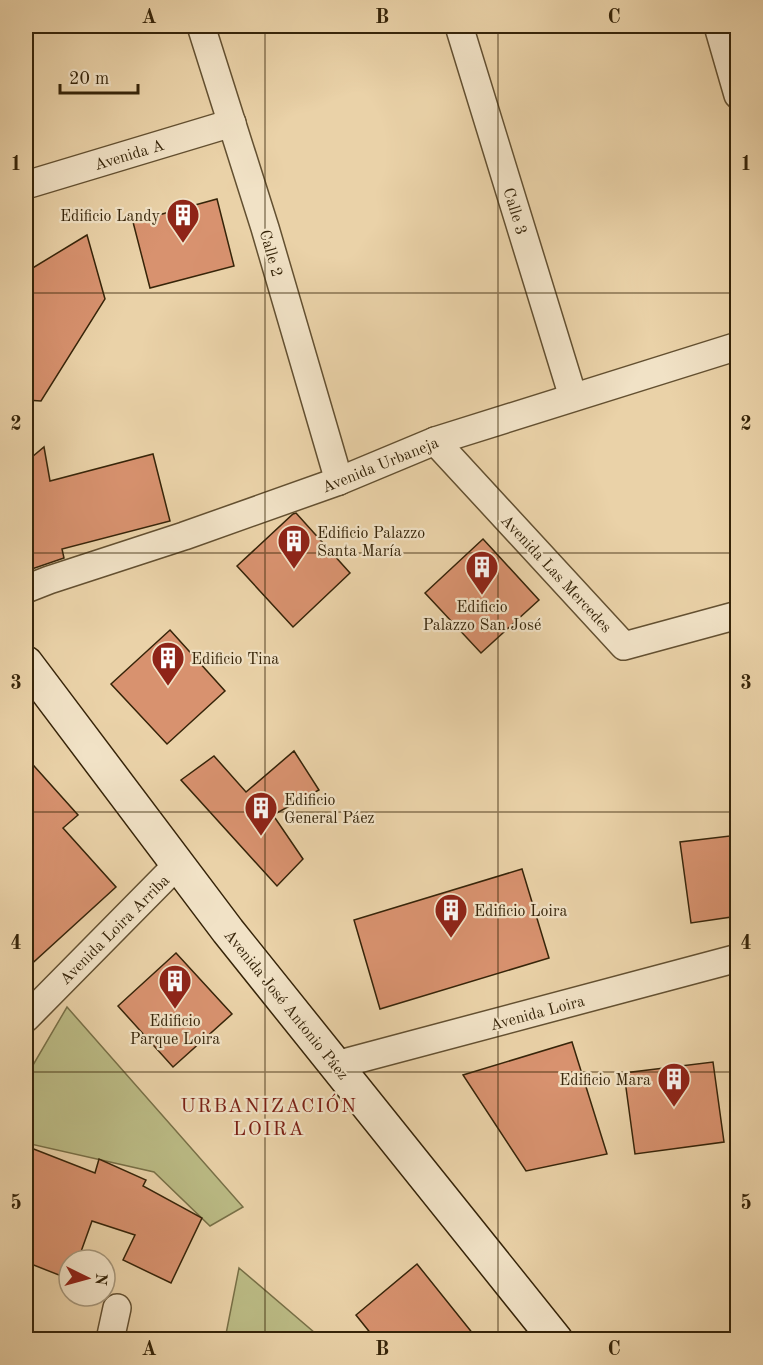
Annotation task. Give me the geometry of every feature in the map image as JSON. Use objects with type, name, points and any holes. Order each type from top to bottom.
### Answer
[{"type":"main road","name":"Avenida José Antonio Páez","points":[[26,663],[228,931],[556,1340]]},
{"type":"street","name":"Calle 2","points":[[201,26],[265,228],[339,481]]},
{"type":"street","name":"Calle 3","points":[[459,26],[573,397]]},
{"type":"street","points":[[718,26],[738,95]]},
{"type":"street","name":"Avenida A","points":[[26,185],[232,123]]},
{"type":"street","name":"Avenida Urbaneja","points":[[26,589],[339,481],[435,441],[738,346]]},
{"type":"street","name":"Avenida Las Mercedes","points":[[435,441],[624,646],[738,615]]},
{"type":"street","name":"Avenida Loira Arriba","points":[[26,1018],[177,865]]},
{"type":"street","name":"Avenida Loira","points":[[336,1065],[738,958]]},
{"type":"street","points":[[110,1340],[117,1308]]},
{"type":"green space","points":[[67,1007],[243,1207],[210,1226],[154,1172],[26,1143],[26,1077]]},
{"type":"green space","points":[[239,1268],[322,1339],[225,1339]]},
{"type":"building","name":"Edificio Landy","points":[[217,199],[234,266],[150,288],[133,222]]},
{"type":"building","points":[[87,235],[105,299],[41,401],[26,400],[26,272]]},
{"type":"building","points":[[44,447],[50,481],[153,454],[170,521],[62,549],[64,558],[26,571],[26,462]]},
{"type":"building","name":"Edificio Palazzo Santa María","points":[[296,513],[350,573],[293,627],[237,566]]},
{"type":"building","name":"Edificio Palazzo San José","points":[[483,539],[539,600],[481,653],[425,593]]},
{"type":"building","name":"Edificio Tina","points":[[170,630],[225,691],[167,744],[111,684]]},
{"type":"building","name":"Edificio General Páez","points":[[294,751],[319,790],[273,815],[303,859],[277,886],[181,780],[214,756],[246,792]]},
{"type":"building","points":[[26,757],[78,815],[63,828],[116,887],[26,969]]},
{"type":"building","points":[[738,835],[738,916],[691,923],[680,842]]},
{"type":"building","name":"Edificio Loira","points":[[522,869],[549,958],[380,1009],[354,920]]},
{"type":"building","name":"Edificio Parque Loira","points":[[176,953],[232,1014],[173,1067],[118,1006]]},
{"type":"building","points":[[572,1042],[607,1154],[526,1171],[463,1075]]},
{"type":"building","name":"Edificio Mara","points":[[713,1062],[724,1142],[635,1154],[624,1073]]},
{"type":"building","points":[[26,1146],[95,1173],[99,1159],[146,1180],[143,1186],[202,1218],[171,1283],[123,1260],[135,1235],[92,1221],[82,1248],[57,1248],[57,1274],[26,1262]]},
{"type":"building","points":[[417,1264],[478,1340],[376,1340],[356,1315]]},
{"type":"place","name":"Edificio Landy","points":[[183,244]]},
{"type":"place","name":"Edificio Palazzo Santa María","points":[[294,570]]},
{"type":"place","name":"Edificio Palazzo San José","points":[[482,596]]},
{"type":"place","name":"Edificio Tina","points":[[168,687]]},
{"type":"place","name":"Edificio General Páez","points":[[261,837]]},
{"type":"place","name":"Edificio Loira","points":[[451,939]]},
{"type":"place","name":"Edificio Parque Loira","points":[[175,1010]]},
{"type":"place","name":"Edificio Mara","points":[[674,1108]]},
{"type":"district","name":"URBANIZACIÓN LOIRA","points":[[269,1116]]}]
